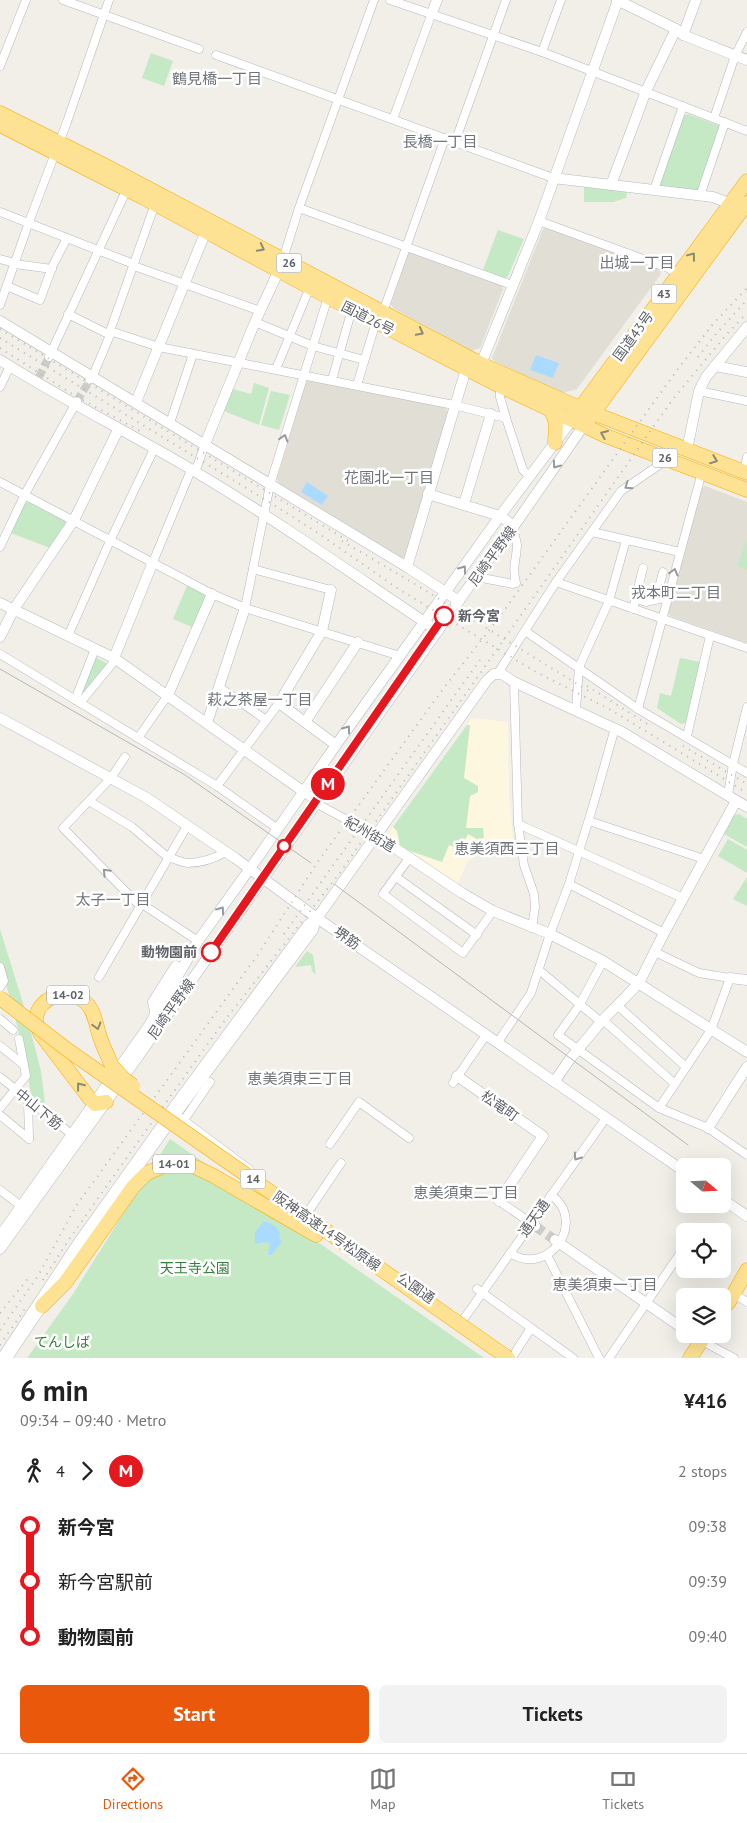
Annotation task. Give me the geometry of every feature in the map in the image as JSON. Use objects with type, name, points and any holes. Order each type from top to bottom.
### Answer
[{"type":"highway","name":"国道26号","points":[[0,113],[128,190],[206,231],[281,265],[310,287],[352,309],[379,317],[587,411],[746,472]]},
{"type":"highway","name":"国道26号","points":[[0,125],[57,147],[379,317],[466,369],[500,386],[606,436],[747,490]]},
{"type":"highway","name":"国道43号","points":[[578,423],[684,278],[742,206],[747,181]]},
{"type":"highway","name":"国道43号","points":[[587,411],[609,391],[684,278]]},
{"type":"highway","points":[[609,391],[609,410],[620,424]]},
{"type":"highway","points":[[551,410],[556,422],[555,443]]},
{"type":"highway","name":"14-02","points":[[100,1103],[58,1058],[40,1033],[36,1023],[42,1006],[57,995],[74,996],[84,1001],[89,1006],[112,1066],[124,1079],[203,1139],[214,1152]]},
{"type":"highway","name":"阪神高速14号松原線","points":[[0,998],[69,1051],[512,1357]]},
{"type":"highway","name":"阪神高速14号松原線","points":[[0,1009],[65,1058],[492,1358]]},
{"type":"highway","name":"14-01","points":[[42,1306],[65,1283],[133,1187],[147,1173],[166,1165],[180,1164],[195,1167],[316,1235]]},
{"type":"highway","points":[[731,1297],[742,1289]]},
{"type":"highway","points":[[690,1358],[696,1343]]},
{"type":"street","points":[[0,66],[26,0]]},
{"type":"street","points":[[63,0],[200,49]]},
{"type":"street","points":[[0,305],[109,0]]},
{"type":"street","points":[[78,701],[112,664],[191,470],[196,467],[255,322],[281,265],[298,208],[374,0]]},
{"type":"street","points":[[390,0],[592,70],[747,131]]},
{"type":"street","points":[[393,118],[437,0]]},
{"type":"street","points":[[455,142],[506,0]]},
{"type":"street","points":[[542,52],[561,0]]},
{"type":"street","points":[[481,364],[539,220],[618,0],[680,32],[747,60]]},
{"type":"street","points":[[611,185],[646,92],[696,0]]},
{"type":"street","points":[[714,118],[735,56],[747,32]]},
{"type":"street","points":[[216,55],[393,118],[553,178],[718,198],[742,206]]},
{"type":"street","points":[[654,190],[683,106]]},
{"type":"street","points":[[700,196],[725,122]]},
{"type":"street","points":[[357,386],[379,317],[445,138]]},
{"type":"street","points":[[50,354],[128,190]]},
{"type":"street","points":[[91,379],[110,333],[155,204]]},
{"type":"street","points":[[298,208],[512,286]]},
{"type":"street","points":[[0,212],[29,222],[98,252],[131,263],[134,266],[260,311]]},
{"type":"street","points":[[539,220],[668,268],[684,278]]},
{"type":"street","points":[[136,402],[206,231]]},
{"type":"street","points":[[7,286],[40,300],[67,238]]},
{"type":"street","points":[[0,259],[15,264],[52,269]]},
{"type":"street","points":[[276,369],[310,287]]},
{"type":"street","points":[[207,723],[245,608],[270,484],[328,297]]},
{"type":"street","points":[[332,380],[352,309]]},
{"type":"street","points":[[68,314],[110,333],[159,347],[332,380],[454,405],[506,418]]},
{"type":"street","points":[[0,321],[50,354],[91,379],[136,402],[407,567],[459,601]]},
{"type":"street","points":[[255,322],[313,346],[364,360]]},
{"type":"street","points":[[687,450],[700,391],[706,377],[747,327]]},
{"type":"street","points":[[170,423],[193,354]]},
{"type":"street","points":[[0,360],[263,513],[438,631]]},
{"type":"street","points":[[0,387],[10,366]]},
{"type":"street","points":[[715,366],[747,372]]},
{"type":"street","points":[[407,567],[466,369]]},
{"type":"street","points":[[500,386],[500,397],[523,470],[530,477]]},
{"type":"street","points":[[700,391],[747,401]]},
{"type":"street","points":[[0,547],[25,494],[76,403]]},
{"type":"street","points":[[464,504],[491,414]]},
{"type":"street","name":"尼崎平野線","points":[[100,1103],[156,1015],[153,1002],[179,961],[195,945],[250,869],[500,516],[555,443],[578,423]]},
{"type":"street","name":"尼崎平野線","points":[[0,1249],[75,1138],[263,880],[514,526],[578,423]]},
{"type":"street","points":[[0,637],[14,609],[74,520],[118,430]]},
{"type":"street","points":[[68,636],[110,540],[154,449]]},
{"type":"street","points":[[746,472],[747,457]]},
{"type":"street","points":[[0,1358],[79,1240],[308,925],[317,918],[377,836],[487,680],[498,673],[556,582],[621,490],[668,459]]},
{"type":"street","points":[[638,708],[702,472]]},
{"type":"street","points":[[0,482],[212,594],[245,608],[400,656]]},
{"type":"street","points":[[428,494],[500,516],[514,526],[513,534],[517,544],[514,562],[516,584],[477,577]]},
{"type":"street","points":[[592,532],[680,552]]},
{"type":"street","points":[[576,710],[579,667],[609,601],[626,540]]},
{"type":"street","points":[[633,609],[643,568]]},
{"type":"street","points":[[217,786],[279,704],[322,631],[331,590],[252,569]]},
{"type":"street","points":[[656,600],[663,572]]},
{"type":"street","points":[[556,582],[747,648]]},
{"type":"street","points":[[138,738],[168,696],[212,594]]},
{"type":"street","points":[[635,600],[646,602],[668,596]]},
{"type":"street","name":"紀州街道","points":[[0,603],[114,658],[245,749],[317,802],[377,836],[462,893],[493,912],[550,934],[603,961],[747,1052]]},
{"type":"street","points":[[525,631],[638,708],[747,773]]},
{"type":"street","points":[[686,736],[710,636]]},
{"type":"street","points":[[305,722],[358,642]]},
{"type":"street","points":[[78,701],[95,649]]},
{"type":"street","points":[[0,654],[217,786],[278,829]]},
{"type":"street","points":[[498,673],[615,728],[747,807]]},
{"type":"street","points":[[514,682],[518,824],[524,865],[534,894],[535,907],[532,928]]},
{"type":"street","points":[[219,687],[266,720]]},
{"type":"street","points":[[279,704],[336,745]]},
{"type":"street","points":[[554,1082],[602,1021],[639,983],[704,859],[732,798],[733,764],[747,707]]},
{"type":"street","name":"堺筋","points":[[0,718],[148,798],[250,869],[484,1039],[498,1042],[676,1166]]},
{"type":"street","points":[[498,1042],[531,993],[589,821],[615,728]]},
{"type":"street","points":[[125,757],[111,778],[63,828],[136,902],[142,904],[195,945]]},
{"type":"street","points":[[89,801],[132,827],[165,855],[170,857],[187,863],[216,857],[226,852]]},
{"type":"street","points":[[589,821],[704,859]]},
{"type":"street","points":[[518,824],[683,898]]},
{"type":"street","points":[[99,977],[187,826]]},
{"type":"street","points":[[410,857],[383,894],[463,953],[493,912]]},
{"type":"street","points":[[396,877],[477,934]]},
{"type":"street","points":[[569,884],[664,933]]},
{"type":"street","points":[[655,952],[700,973],[747,980]]},
{"type":"street","points":[[603,961],[579,1006],[558,1035],[659,1108],[708,1128],[747,1155]]},
{"type":"street","points":[[0,967],[4,981],[0,987]]},
{"type":"street","points":[[539,970],[579,1006],[602,1021],[675,1084]]},
{"type":"street","points":[[659,1108],[711,1030],[730,978]]},
{"type":"street","points":[[617,1005],[686,1067]]},
{"type":"street","points":[[0,1019],[13,1030]]},
{"type":"street","points":[[0,1108],[26,1076],[19,1039]]},
{"type":"street","points":[[455,1079],[484,1039]]},
{"type":"street","points":[[0,1046],[24,1064]]},
{"type":"street","points":[[708,1128],[747,1067]]},
{"type":"street","name":"中山下筋","points":[[0,1077],[75,1138]]},
{"type":"street","name":"松竜町","points":[[455,1079],[543,1136],[499,1201]]},
{"type":"street","points":[[184,1120],[210,1082]]},
{"type":"street","points":[[0,1115],[29,1139],[28,1100]]},
{"type":"street","points":[[330,1144],[359,1102],[409,1138]]},
{"type":"street","points":[[8,1358],[60,1277],[173,1113]]},
{"type":"street","name":"公園通","points":[[173,1113],[512,1357]]},
{"type":"street","name":"通天通","points":[[463,1320],[480,1291],[533,1224],[551,1195],[606,1118]]},
{"type":"street","name":"尼崎平野線","points":[[0,1236],[21,1206],[75,1138]]},
{"type":"street","points":[[308,1212],[341,1163]]},
{"type":"street","points":[[0,1190],[21,1206]]},
{"type":"street","points":[[510,1253],[517,1257],[531,1260],[548,1255],[565,1229],[565,1212],[562,1205],[551,1195]]},
{"type":"street","points":[[499,1201],[533,1224]]},
{"type":"street","points":[[731,1205],[747,1216]]},
{"type":"street","points":[[557,1241],[676,1324]]},
{"type":"street","points":[[548,1255],[599,1358]]},
{"type":"street","points":[[609,1358],[676,1260]]},
{"type":"street","points":[[480,1291],[573,1358]]},
{"type":"street","points":[[512,1357],[531,1328]]},
{"type":"street","points":[[710,1343],[734,1358]]},
{"type":"shaded area","points":[[548,227],[660,268],[661,274],[577,389],[562,393],[494,361],[492,358],[543,229]]},
{"type":"shaded area","points":[[412,252],[502,285],[503,289],[480,348],[472,351],[393,308],[391,304],[408,254]]},
{"type":"shaded area","points":[[310,380],[446,408],[448,412],[405,557],[401,558],[280,484],[277,479],[306,382]]},
{"type":"shaded area","points":[[705,486],[747,502],[747,643],[670,616],[668,612],[701,489]]},
{"type":"shaded area","points":[[472,718],[508,722],[509,795],[514,848],[485,850],[467,862],[457,885],[410,851],[388,839],[387,835]]},
{"type":"green space","points":[[151,53],[173,61],[164,86],[142,78]]},
{"type":"green space","points":[[688,114],[720,126],[699,190],[661,188],[659,184],[684,116]]},
{"type":"green space","points":[[584,187],[627,192],[626,198],[613,202],[584,202]]},
{"type":"green space","points":[[498,230],[524,239],[508,276],[505,278],[483,270]]},
{"type":"green space","points":[[254,383],[269,388],[259,425],[224,411],[233,389],[251,394]]},
{"type":"green space","points":[[271,391],[290,395],[279,430],[261,425]]},
{"type":"green space","points":[[29,502],[65,521],[66,525],[50,548],[11,533],[25,503]]},
{"type":"green space","points":[[747,539],[747,570],[737,566]]},
{"type":"green space","points":[[187,586],[204,594],[205,598],[192,627],[173,619]]},
{"type":"green space","points":[[95,657],[108,664],[82,694]]},
{"type":"green space","points":[[680,658],[700,662],[686,723],[681,724],[657,708],[660,693],[671,696]]},
{"type":"green space","points":[[467,725],[470,725],[464,778],[478,786],[478,792],[470,796],[466,828],[483,828],[484,838],[477,839],[468,834],[455,847],[449,845],[442,862],[400,846],[397,831],[393,827]]},
{"type":"green space","points":[[739,814],[747,819],[747,847],[724,834],[734,815]]},
{"type":"green space","points":[[728,839],[747,850],[747,873],[718,856]]},
{"type":"green space","points":[[747,877],[747,906],[733,899]]},
{"type":"green space","points":[[0,929],[26,1013],[41,1071],[46,1111],[32,1099],[22,1044],[0,961]]},
{"type":"green space","points":[[307,951],[313,955],[316,975],[312,971],[311,965],[295,967]]},
{"type":"green space","name":"天王寺公園","points":[[170,1139],[484,1358],[27,1358],[73,1294]]},
{"type":"water","points":[[536,355],[559,363],[553,378],[530,370]]},
{"type":"water","points":[[307,482],[328,496],[322,505],[301,492]]},
{"type":"water","points":[[263,1222],[276,1227],[280,1233],[279,1237],[282,1242],[271,1255],[268,1255],[270,1243],[255,1244],[255,1232]]},
{"type":"tunnel","points":[[39,377],[49,357]]},
{"type":"tunnel","points":[[77,401],[90,380]]},
{"type":"tunnel","points":[[535,1226],[555,1240]]},
{"type":"tram line","points":[[0,669],[185,775],[311,863]]},
{"type":"tram line","points":[[334,884],[688,1145]]},
{"type":"railway","points":[[0,1330],[38,1276],[76,1206],[259,953],[319,860],[443,689],[498,619],[680,366],[713,324],[747,288]]},
{"type":"railway","points":[[698,357],[747,300]]},
{"type":"railway","points":[[43,1280],[70,1238],[222,1024],[339,874],[673,399],[747,313]]},
{"type":"railway","points":[[0,329],[350,542]]},
{"type":"railway","points":[[0,338],[274,505],[400,590],[536,672],[611,710],[747,793]]},
{"type":"railway","points":[[0,348],[77,397],[142,432]]},
{"type":"railway","points":[[342,541],[592,693]]},
{"type":"railway","points":[[284,934],[480,660]]},
{"type":"railway","points":[[587,686],[649,725]]},
{"type":"railway","points":[[683,746],[747,784]]},
{"type":"railway","points":[[0,1313],[30,1276]]},
{"type":"railway","points":[[0,1345],[27,1306]]},
{"type":"metro line","name":"M","points":[[211,952],[444,616]]},
{"type":"place","name":"新今宮","points":[[444,616]]},
{"type":"place","name":"動物園前","points":[[211,952]]},
{"type":"district","name":"鶴見橋一丁目","points":[[217,79]]},
{"type":"district","name":"長橋一丁目","points":[[440,142]]},
{"type":"district","name":"出城一丁目","points":[[637,263]]},
{"type":"district","name":"花園北一丁目","points":[[389,478]]},
{"type":"district","name":"戎本町二丁目","points":[[676,593]]},
{"type":"district","name":"萩之茶屋一丁目","points":[[260,700]]},
{"type":"district","name":"恵美須西三丁目","points":[[507,849]]},
{"type":"district","name":"太子一丁目","points":[[113,900]]},
{"type":"district","name":"恵美須東三丁目","points":[[300,1079]]},
{"type":"district","name":"恵美須東二丁目","points":[[466,1193]]},
{"type":"district","name":"恵美須東一丁目","points":[[605,1285]]},
{"type":"park label","name":"てんしば","points":[[62,1342]]}]
